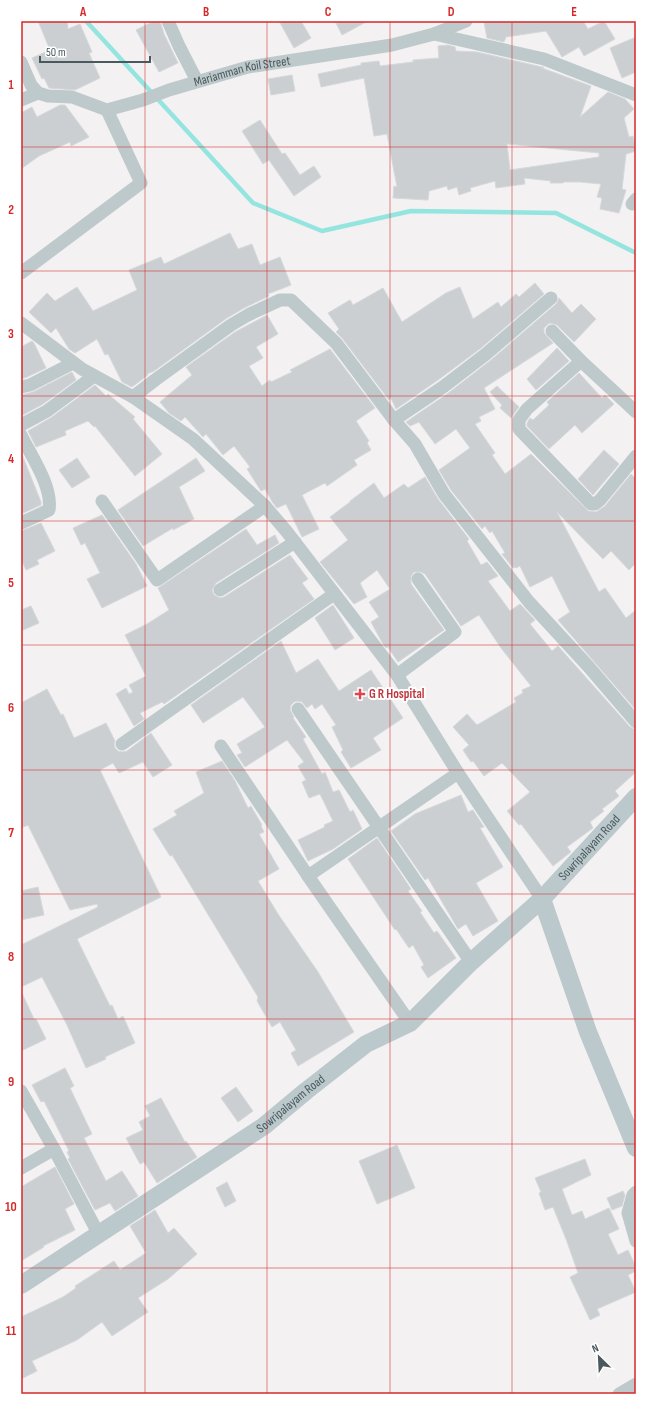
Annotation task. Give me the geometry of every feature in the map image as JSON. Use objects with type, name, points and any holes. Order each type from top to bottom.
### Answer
[{"type":"street","name":"Mariamman Koil Street","points":[[107,110],[143,100],[197,81],[248,67],[392,46],[434,34],[466,21]]},
{"type":"street","points":[[171,22],[179,46],[197,81]]},
{"type":"street","points":[[434,34],[544,59],[636,95]]},
{"type":"street","points":[[21,62],[31,85],[38,94]]},
{"type":"street","points":[[21,100],[38,94],[72,97],[107,110],[141,183],[21,273]]},
{"type":"street","points":[[394,420],[486,354],[551,298]]},
{"type":"street","points":[[133,397],[231,325],[280,300],[290,300],[336,343],[394,420],[415,444],[444,494],[524,596],[588,666],[636,722]]},
{"type":"street","points":[[21,323],[73,363],[133,397],[193,439],[265,506],[397,675],[458,773],[542,899],[588,1032],[636,1148]]},
{"type":"street","points":[[552,331],[581,361],[636,412]]},
{"type":"street","points":[[581,361],[527,409],[519,420],[519,429],[591,504],[595,504],[600,500],[636,456]]},
{"type":"street","points":[[21,387],[30,385],[73,363]]},
{"type":"street","points":[[21,425],[48,411],[94,376]]},
{"type":"street","points":[[21,435],[46,484],[50,502],[49,510],[21,523]]},
{"type":"street","points":[[102,501],[157,580],[265,506]]},
{"type":"street","points":[[220,590],[294,542]]},
{"type":"street","points":[[397,675],[455,632],[418,579]]},
{"type":"street","points":[[122,744],[334,594]]},
{"type":"street","points":[[298,709],[471,962]]},
{"type":"street","points":[[222,746],[308,876],[410,1023]]},
{"type":"street","points":[[308,876],[458,773]]},
{"type":"street","name":"Sowripalayam Road","points":[[21,1285],[264,1126],[366,1044],[410,1023],[471,962],[542,899],[636,797]]},
{"type":"street","points":[[21,1091],[54,1149],[99,1235]]},
{"type":"street","points":[[21,1168],[54,1149]]},
{"type":"street","points":[[636,1192],[633,1195],[628,1213],[636,1241]]},
{"type":"street","points":[[619,1394],[636,1384]]},
{"type":"building","points":[[38,21],[67,21],[68,29],[80,24],[92,52],[89,53],[100,78],[75,90],[49,88],[44,78],[42,79],[32,58],[50,50]]},
{"type":"building","points":[[154,21],[160,21],[164,34],[178,63],[159,72],[136,30]]},
{"type":"building","points":[[279,21],[301,21],[311,38],[294,48]]},
{"type":"building","points":[[335,21],[368,21],[342,35]]},
{"type":"building","points":[[583,21],[588,29],[604,21],[615,39],[584,56],[579,47],[562,57],[546,31],[506,37],[504,42],[487,38],[484,22]]},
{"type":"building","points":[[636,37],[636,72],[622,78],[610,48]]},
{"type":"building","points":[[448,45],[455,47],[456,51],[477,52],[544,67],[542,68],[591,86],[580,117],[608,92],[625,99],[634,109],[624,118],[629,137],[633,136],[636,151],[626,154],[622,189],[626,190],[619,213],[600,209],[602,198],[597,197],[601,184],[580,182],[550,183],[551,181],[524,178],[525,184],[496,188],[495,181],[470,188],[471,191],[459,195],[457,187],[448,190],[447,186],[429,191],[428,200],[393,198],[394,186],[397,187],[387,134],[374,136],[364,78],[321,87],[318,74],[361,65],[361,63],[379,61],[380,66],[413,62],[413,60],[439,58],[438,46]],"holes":[[[507,144],[599,153],[599,157],[510,170]]]},
{"type":"building","points":[[292,75],[295,91],[271,95],[268,79]]},
{"type":"building","points":[[60,105],[65,105],[89,137],[71,146],[70,142],[39,156],[21,169],[21,113],[32,107],[37,117]]},
{"type":"building","points":[[260,120],[282,154],[285,153],[300,175],[314,166],[321,177],[294,196],[269,160],[263,164],[242,131]]},
{"type":"building","points":[[230,233],[238,249],[252,244],[260,265],[280,257],[291,285],[268,294],[269,296],[227,318],[154,371],[147,374],[148,375],[132,387],[122,382],[108,354],[105,355],[97,339],[75,353],[69,349],[56,328],[51,333],[29,312],[47,293],[55,301],[77,287],[93,311],[137,290],[129,270],[161,257],[164,264]]},
{"type":"building","points":[[535,283],[544,294],[481,348],[396,409],[391,398],[389,400],[336,332],[339,329],[328,313],[350,300],[353,305],[383,288],[402,322],[446,293],[460,287],[473,319],[498,302],[501,307],[516,294],[519,297]]},
{"type":"building","points":[[559,298],[572,313],[581,304],[596,319],[574,342],[557,325],[550,323],[547,325],[544,328],[544,333],[553,343],[484,388],[495,409],[479,417],[481,421],[475,424],[495,453],[492,455],[505,474],[531,454],[588,511],[596,512],[605,506],[631,474],[636,479],[636,563],[629,570],[611,551],[603,559],[557,512],[599,592],[605,588],[626,618],[636,610],[636,710],[558,620],[570,612],[552,576],[530,587],[520,566],[513,568],[502,554],[505,553],[492,531],[490,533],[485,526],[482,529],[451,490],[439,470],[470,448],[456,429],[435,444],[419,422],[410,426],[406,422],[447,394],[491,360],[556,304]]},
{"type":"building","points":[[267,315],[278,334],[256,347],[263,358],[249,366],[262,386],[270,380],[271,382],[292,372],[290,370],[330,349],[375,408],[356,421],[369,441],[367,443],[371,450],[354,460],[357,465],[327,486],[325,483],[302,495],[319,529],[302,537],[286,504],[277,508],[265,489],[261,491],[247,469],[250,467],[234,446],[223,455],[206,434],[203,437],[185,417],[181,421],[169,413],[160,402],[192,375],[186,367],[235,332]]},
{"type":"building","points":[[32,341],[46,368],[21,379],[21,347]]},
{"type":"building","points":[[557,348],[569,361],[536,390],[527,379]]},
{"type":"building","points":[[72,372],[76,380],[43,404],[21,416],[21,395],[33,392]]},
{"type":"building","points":[[579,373],[602,398],[605,395],[614,404],[582,433],[575,425],[549,449],[527,426],[527,423],[530,418],[533,420],[549,405],[547,402]]},
{"type":"building","points":[[95,385],[106,396],[108,394],[135,417],[133,419],[162,454],[135,476],[95,426],[94,427],[88,421],[65,431],[66,435],[36,447],[28,431],[52,417]]},
{"type":"building","points":[[497,386],[519,407],[511,418],[500,408],[502,405],[490,392]]},
{"type":"building","points":[[604,450],[619,464],[593,495],[578,479]]},
{"type":"building","points":[[21,452],[41,505],[21,514]]},
{"type":"building","points":[[77,458],[90,477],[72,488],[59,470]]},
{"type":"building","points":[[196,458],[205,471],[179,487],[194,519],[173,530],[173,528],[143,546],[118,510]]},
{"type":"building","points":[[425,477],[438,499],[469,539],[467,541],[481,565],[487,562],[498,576],[488,581],[510,611],[520,604],[535,620],[530,624],[552,651],[558,646],[630,727],[636,730],[636,772],[615,791],[619,796],[602,809],[604,811],[590,822],[593,828],[567,847],[571,852],[553,866],[521,824],[519,825],[507,811],[530,792],[502,763],[484,776],[473,761],[471,762],[463,750],[469,745],[453,727],[467,714],[477,725],[516,702],[514,698],[523,693],[522,690],[531,686],[501,648],[479,615],[461,626],[425,574],[421,572],[414,572],[411,576],[411,584],[444,630],[398,662],[388,647],[386,648],[384,646],[371,622],[379,617],[369,602],[390,589],[377,570],[360,583],[367,597],[354,604],[320,562],[348,540],[330,517],[374,483],[384,498],[404,484],[408,488]]},
{"type":"building","points":[[102,515],[136,564],[147,586],[102,608],[87,579],[100,573],[85,543],[81,545],[73,528]]},
{"type":"building","points":[[41,523],[55,551],[37,560],[39,564],[26,570],[21,559],[21,531]]},
{"type":"building","points":[[246,529],[257,545],[275,535],[279,543],[216,583],[212,590],[214,595],[220,598],[224,597],[290,555],[308,579],[302,583],[314,599],[164,704],[162,702],[140,713],[144,719],[134,726],[116,694],[126,688],[129,694],[133,692],[129,685],[146,676],[125,635],[147,624],[169,610],[158,588]]},
{"type":"building","points":[[333,605],[354,638],[335,650],[315,618]]},
{"type":"building","points":[[31,606],[39,623],[21,631],[21,610]]},
{"type":"building","points":[[281,641],[296,673],[318,659],[339,691],[371,670],[403,718],[373,738],[381,750],[351,768],[341,752],[343,750],[332,727],[336,725],[322,704],[315,709],[312,704],[307,708],[302,702],[298,701],[291,705],[290,710],[294,717],[293,718],[306,737],[303,739],[322,774],[325,772],[333,792],[339,790],[350,812],[353,810],[362,829],[333,849],[308,861],[298,840],[325,827],[324,825],[333,821],[320,794],[309,798],[302,782],[306,780],[298,766],[304,762],[287,740],[245,767],[237,755],[242,753],[237,744],[265,727],[243,697],[203,723],[191,705]]},
{"type":"building","points":[[47,689],[61,715],[63,714],[74,738],[106,723],[115,741],[115,748],[122,752],[127,751],[151,733],[172,765],[153,777],[143,762],[119,773],[113,763],[100,770],[161,897],[77,939],[110,1006],[112,1005],[118,1019],[123,1016],[135,1043],[86,1068],[67,1025],[42,977],[21,987],[21,945],[98,907],[97,904],[70,910],[28,825],[21,828],[21,703]]},
{"type":"building","points":[[222,761],[235,781],[248,808],[251,806],[262,825],[261,826],[264,832],[259,834],[279,869],[258,881],[278,914],[318,972],[354,1032],[298,1066],[291,1053],[296,1050],[280,1022],[272,1027],[257,1001],[258,997],[172,855],[170,856],[153,829],[177,815],[174,811],[204,793],[196,772]]},
{"type":"building","points":[[461,795],[468,812],[473,810],[484,827],[480,828],[503,867],[476,883],[498,921],[473,936],[466,924],[458,929],[428,878],[425,880],[391,831],[415,814]]},
{"type":"building","points":[[377,838],[411,889],[408,891],[422,911],[420,912],[434,933],[437,931],[456,958],[428,978],[421,967],[424,965],[413,945],[409,948],[396,929],[395,930],[348,859]]},
{"type":"building","points":[[38,887],[44,915],[21,920],[21,891]]},
{"type":"building","points":[[21,991],[34,1019],[36,1019],[46,1039],[21,1051]]},
{"type":"building","points":[[65,1068],[74,1086],[70,1088],[92,1134],[84,1138],[106,1181],[122,1171],[138,1196],[115,1211],[110,1203],[95,1210],[68,1159],[70,1158],[67,1152],[69,1151],[44,1101],[41,1102],[32,1085]]},
{"type":"building","points":[[236,1087],[253,1111],[238,1122],[221,1098]]},
{"type":"building","points":[[161,1098],[185,1142],[186,1141],[197,1157],[157,1183],[144,1162],[140,1164],[126,1138],[143,1130],[139,1122],[150,1116],[145,1106]]},
{"type":"building","points":[[397,1145],[415,1188],[377,1204],[359,1161]]},
{"type":"building","points":[[585,1159],[591,1175],[562,1189],[572,1215],[582,1211],[585,1219],[609,1208],[619,1229],[608,1234],[618,1255],[628,1250],[636,1267],[636,1271],[628,1275],[636,1292],[597,1309],[600,1315],[590,1320],[570,1277],[578,1273],[566,1239],[553,1207],[545,1210],[539,1193],[541,1192],[535,1178]]},
{"type":"building","points":[[55,1167],[74,1204],[65,1209],[75,1230],[43,1246],[44,1247],[21,1261],[21,1187]]},
{"type":"building","points":[[227,1182],[236,1201],[225,1207],[216,1188]]},
{"type":"building","points":[[623,1191],[625,1195],[622,1206],[612,1210],[607,1198]]},
{"type":"building","points":[[155,1210],[168,1233],[174,1228],[197,1254],[168,1279],[138,1298],[148,1312],[112,1336],[102,1322],[77,1340],[32,1361],[37,1371],[21,1379],[21,1317],[63,1297],[76,1288],[75,1286],[114,1261],[120,1270],[146,1253],[130,1226]]},
{"type":"waterway","points":[[86,21],[253,203],[322,231],[411,211],[556,213],[636,253]]},
{"type":"place","name":"G R Hospital","points":[[360,694]]}]
